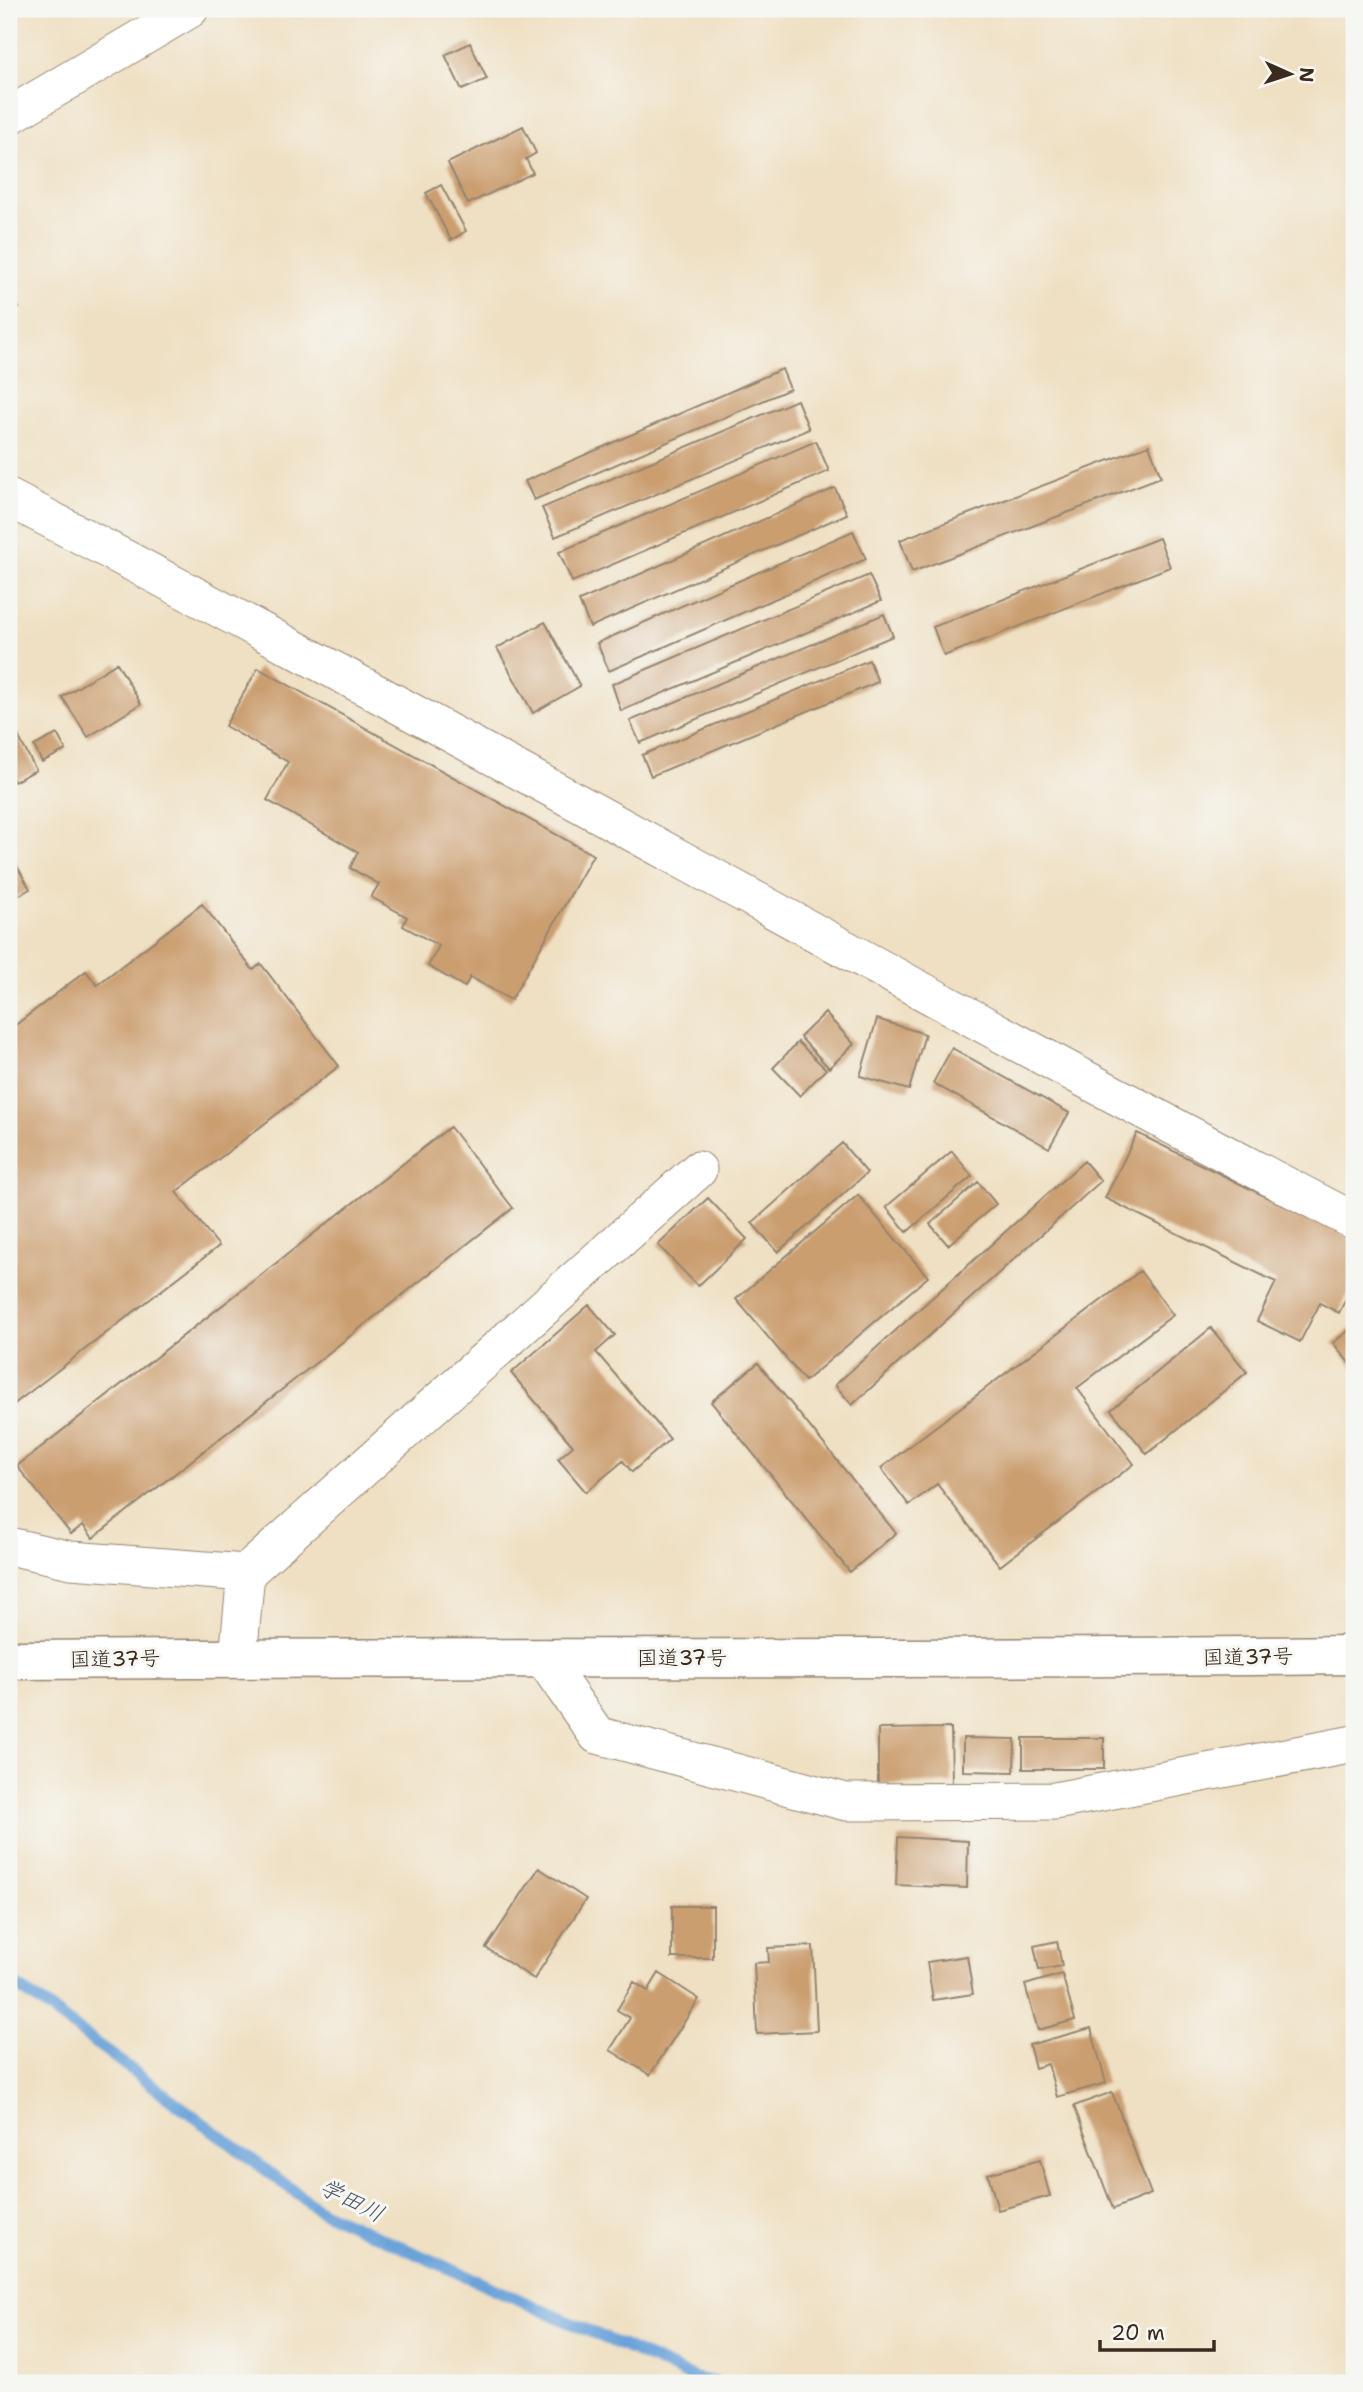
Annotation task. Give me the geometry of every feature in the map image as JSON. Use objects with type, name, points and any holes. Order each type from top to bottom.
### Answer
[{"type":"highway","name":"国道37号","points":[[9,1660],[1063,1659],[1354,1655]]},
{"type":"street","points":[[9,116],[190,9]]},
{"type":"street","points":[[9,498],[384,695],[1153,1116],[1354,1221]]},
{"type":"street","points":[[237,1658],[246,1573],[698,1170]]},
{"type":"street","points":[[9,1546],[71,1560],[246,1573]]},
{"type":"street","points":[[543,1658],[597,1735],[846,1802],[1055,1801],[1354,1744]]},
{"type":"building","points":[[470,43],[487,79],[462,90],[445,55]]},
{"type":"building","points":[[523,126],[536,153],[526,159],[533,173],[468,204],[448,163]]},
{"type":"building","points":[[441,185],[466,231],[451,240],[426,193]]},
{"type":"building","points":[[9,287],[19,308],[9,313]]},
{"type":"building","points":[[782,369],[790,389],[534,500],[525,481]]},
{"type":"building","points":[[797,400],[809,429],[555,537],[542,508]]},
{"type":"building","points":[[816,441],[829,471],[572,582],[559,552]]},
{"type":"building","points":[[1149,445],[1161,477],[912,572],[900,540]]},
{"type":"building","points":[[835,488],[847,514],[590,627],[579,601]]},
{"type":"building","points":[[853,531],[866,559],[609,671],[597,643]]},
{"type":"building","points":[[1159,538],[1170,567],[944,656],[933,627]]},
{"type":"building","points":[[869,575],[881,601],[621,711],[612,684]]},
{"type":"building","points":[[884,614],[893,636],[640,743],[630,721]]},
{"type":"building","points":[[545,622],[580,686],[533,713],[497,648]]},
{"type":"building","points":[[869,660],[878,682],[651,776],[642,755]]},
{"type":"building","points":[[117,663],[141,704],[88,737],[62,697]]},
{"type":"building","points":[[258,668],[593,855],[511,1000],[470,977],[465,987],[428,966],[439,946],[403,926],[407,917],[371,897],[379,884],[350,868],[358,852],[267,800],[288,762],[225,726]]},
{"type":"building","points":[[16,732],[36,770],[14,782],[9,773],[9,735]]},
{"type":"building","points":[[57,734],[66,750],[42,762],[34,746]]},
{"type":"building","points":[[9,852],[30,889],[9,901]]},
{"type":"building","points":[[202,904],[253,970],[261,964],[339,1066],[176,1192],[219,1246],[9,1408],[9,1030],[86,971],[97,985]]},
{"type":"building","points":[[825,1013],[854,1044],[829,1068],[800,1037]]},
{"type":"building","points":[[877,1019],[925,1034],[909,1090],[860,1076]]},
{"type":"building","points":[[798,1042],[826,1069],[800,1096],[773,1068]]},
{"type":"building","points":[[952,1048],[1069,1113],[1049,1148],[933,1083]]},
{"type":"building","points":[[450,1127],[513,1208],[93,1538],[83,1525],[71,1534],[17,1466]]},
{"type":"building","points":[[1137,1133],[1354,1240],[1354,1282],[1339,1313],[1320,1303],[1300,1342],[1257,1321],[1276,1282],[1105,1198]]},
{"type":"building","points":[[842,1143],[867,1173],[778,1252],[752,1223]]},
{"type":"building","points":[[952,1151],[972,1176],[907,1232],[886,1207]]},
{"type":"building","points":[[1084,1161],[1101,1181],[852,1405],[835,1385]]},
{"type":"building","points":[[978,1182],[996,1204],[948,1245],[930,1224]]},
{"type":"building","points":[[858,1195],[928,1277],[805,1381],[736,1299]]},
{"type":"building","points":[[708,1198],[747,1239],[698,1286],[658,1245]]},
{"type":"building","points":[[1140,1271],[1173,1315],[1077,1388],[1134,1464],[1000,1566],[937,1484],[909,1505],[881,1468]]},
{"type":"building","points":[[589,1305],[615,1335],[596,1352],[670,1439],[632,1472],[623,1461],[586,1492],[558,1459],[573,1446],[511,1373]]},
{"type":"building","points":[[1354,1326],[1354,1369],[1333,1343]]},
{"type":"building","points":[[1211,1328],[1247,1372],[1147,1454],[1111,1410]]},
{"type":"building","points":[[758,1363],[896,1533],[850,1572],[711,1402]]},
{"type":"building","points":[[951,1728],[952,1783],[878,1784],[878,1729]]},
{"type":"building","points":[[963,1738],[1015,1739],[1014,1772],[963,1771]]},
{"type":"building","points":[[1023,1738],[1104,1738],[1104,1769],[1023,1769]]},
{"type":"building","points":[[898,1837],[968,1841],[967,1888],[896,1885]]},
{"type":"building","points":[[539,1868],[586,1899],[534,1979],[486,1948]]},
{"type":"building","points":[[672,1906],[713,1906],[713,1958],[672,1958]]},
{"type":"building","points":[[1057,1941],[1062,1966],[1039,1970],[1034,1946]]},
{"type":"building","points":[[813,1946],[817,2031],[757,2034],[754,1963],[769,1962],[768,1948]]},
{"type":"building","points":[[967,1956],[973,1994],[933,2000],[927,1962]]},
{"type":"building","points":[[659,1973],[699,1999],[650,2075],[610,2050],[630,2018],[617,2010],[634,1982],[648,1991]]},
{"type":"building","points":[[1062,1974],[1075,2020],[1038,2030],[1025,1985]]},
{"type":"building","points":[[1091,2028],[1106,2083],[1057,2097],[1048,2064],[1035,2068],[1029,2045]]},
{"type":"building","points":[[1112,2092],[1151,2194],[1113,2209],[1074,2106]]},
{"type":"building","points":[[1040,2160],[1050,2196],[998,2210],[988,2174]]},
{"type":"waterway","name":"学田川","points":[[9,1981],[321,2211],[694,2378],[718,2383]]}]
